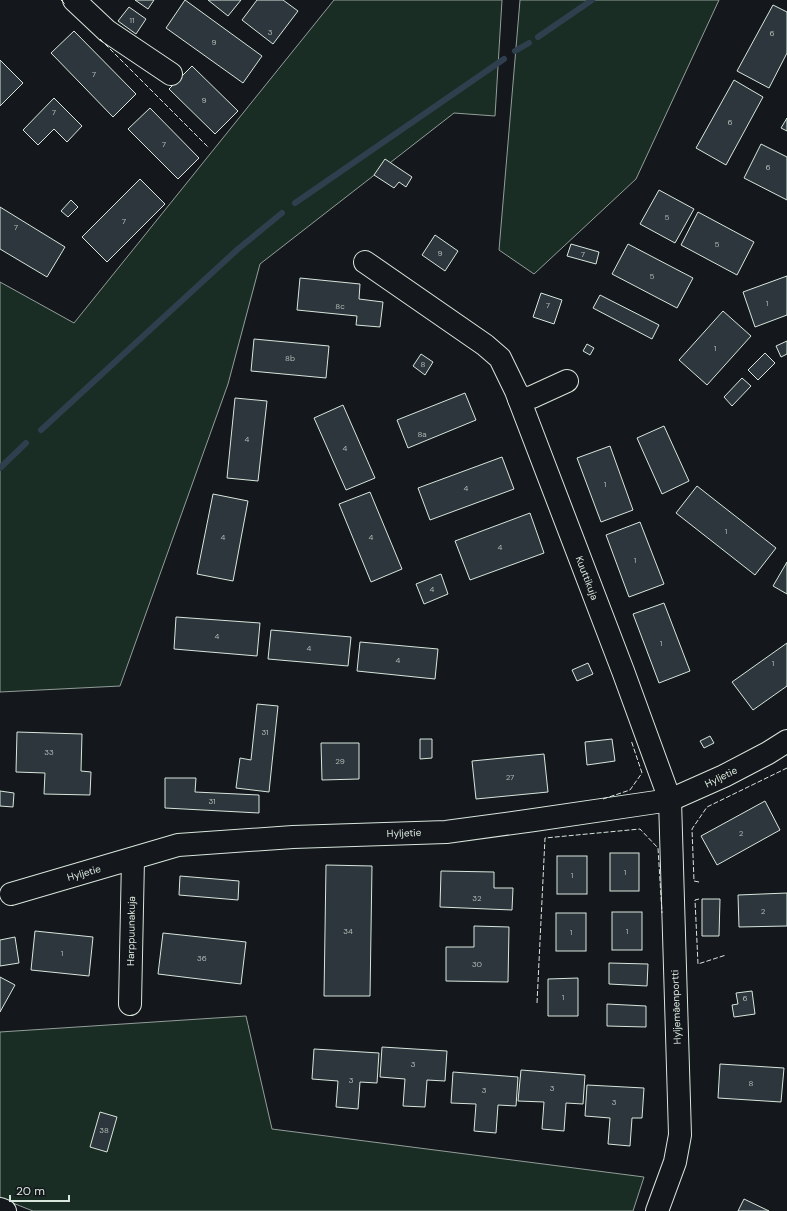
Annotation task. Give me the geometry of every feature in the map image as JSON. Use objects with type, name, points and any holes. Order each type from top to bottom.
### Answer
[{"type":"street","points":[[74,0],[108,31],[171,74]]},
{"type":"street","name":"Kuuttikuja","points":[[365,262],[485,345],[500,358],[519,399],[623,671],[670,800]]},
{"type":"street","points":[[519,399],[532,397],[567,381]]},
{"type":"street","name":"Hyljetie","points":[[11,894],[178,845],[293,837],[446,832],[670,800],[724,776],[768,753],[787,741]]},
{"type":"street","name":"Hyljemäenportti","points":[[657,1211],[675,1162],[680,1135],[670,800]]},
{"type":"street","name":"Harppuunakuja","points":[[130,1004],[133,859]]},
{"type":"street","points":[[0,1209],[5,1211]]},
{"type":"green space","points":[[334,0],[502,0],[495,116],[454,113],[260,264],[228,384],[120,686],[0,692],[0,282],[74,323]]},
{"type":"green space","points":[[520,0],[719,0],[636,179],[534,274],[499,250]]},
{"type":"green space","points":[[246,1016],[272,1129],[644,1177],[633,1211],[33,1211],[0,1198],[0,1032]]},
{"type":"building","points":[[135,0],[154,0],[148,9]]},
{"type":"building","points":[[185,0],[262,56],[243,83],[166,28]]},
{"type":"building","points":[[208,0],[241,0],[228,16]]},
{"type":"building","points":[[257,0],[283,0],[298,11],[273,44],[242,20]]},
{"type":"building","points":[[773,5],[787,12],[787,53],[769,88],[737,71]]},
{"type":"building","points":[[129,7],[146,19],[136,34],[118,21]]},
{"type":"building","points":[[74,31],[136,94],[113,117],[51,53]]},
{"type":"building","points":[[0,60],[23,83],[0,106]]},
{"type":"building","points":[[192,66],[238,111],[215,134],[169,89]]},
{"type":"building","points":[[734,80],[763,97],[726,165],[696,148]]},
{"type":"building","points":[[54,98],[82,126],[67,142],[54,129],[38,145],[23,130]]},
{"type":"building","points":[[150,108],[199,158],[178,179],[128,129]]},
{"type":"building","points":[[787,118],[787,131],[781,128]]},
{"type":"building","points":[[761,144],[787,157],[787,200],[744,178]]},
{"type":"building","points":[[385,159],[412,177],[406,187],[399,182],[394,188],[374,175]]},
{"type":"building","points":[[140,179],[165,204],[107,262],[82,237]]},
{"type":"building","points":[[659,190],[694,209],[675,243],[640,224]]},
{"type":"building","points":[[71,200],[78,207],[68,217],[61,211]]},
{"type":"building","points":[[0,207],[65,247],[47,277],[0,249]]},
{"type":"building","points":[[698,212],[754,242],[737,275],[681,245]]},
{"type":"building","points":[[435,235],[458,251],[445,271],[422,255]]},
{"type":"building","points":[[571,244],[599,252],[596,264],[567,256]]},
{"type":"building","points":[[628,244],[693,278],[677,308],[612,274]]},
{"type":"building","points":[[787,276],[787,315],[755,327],[743,292]]},
{"type":"building","points":[[300,278],[360,284],[359,299],[383,302],[380,327],[356,325],[357,316],[297,310]]},
{"type":"building","points":[[541,293],[562,300],[554,324],[533,317]]},
{"type":"building","points":[[600,295],[659,325],[652,339],[593,308]]},
{"type":"building","points":[[723,311],[751,336],[707,385],[679,360]]},
{"type":"building","points":[[254,339],[329,346],[326,378],[251,371]]},
{"type":"building","points":[[787,341],[787,354],[781,357],[776,346]]},
{"type":"building","points":[[587,344],[594,348],[590,355],[583,351]]},
{"type":"building","points":[[765,353],[775,363],[758,380],[748,370]]},
{"type":"building","points":[[421,354],[433,362],[425,375],[413,366]]},
{"type":"building","points":[[742,378],[751,386],[732,406],[724,397]]},
{"type":"building","points":[[465,393],[476,420],[408,448],[397,420]]},
{"type":"building","points":[[235,398],[267,401],[258,481],[227,478]]},
{"type":"building","points":[[343,405],[375,478],[346,490],[314,418]]},
{"type":"building","points":[[664,426],[689,481],[662,494],[637,438]]},
{"type":"building","points":[[610,446],[633,510],[601,522],[577,458]]},
{"type":"building","points":[[502,457],[514,489],[430,520],[418,488]]},
{"type":"building","points":[[697,486],[776,548],[755,575],[676,513]]},
{"type":"building","points":[[370,492],[402,569],[371,582],[339,504]]},
{"type":"building","points":[[213,494],[248,501],[233,581],[197,574]]},
{"type":"building","points":[[530,513],[544,553],[470,580],[455,541]]},
{"type":"building","points":[[640,522],[664,584],[629,597],[606,535]]},
{"type":"building","points":[[787,562],[787,594],[773,586]]},
{"type":"building","points":[[441,574],[448,594],[424,604],[416,584]]},
{"type":"building","points":[[664,603],[690,671],[659,683],[633,614]]},
{"type":"building","points":[[176,617],[260,623],[257,656],[174,649]]},
{"type":"building","points":[[271,630],[351,637],[348,666],[268,659]]},
{"type":"building","points":[[360,642],[438,649],[435,679],[357,671]]},
{"type":"building","points":[[787,643],[787,686],[753,710],[732,682]]},
{"type":"building","points":[[588,663],[593,674],[577,681],[572,670]]},
{"type":"building","points":[[257,704],[278,706],[269,792],[236,788],[240,758],[251,760]]},
{"type":"building","points":[[17,732],[82,734],[81,771],[91,772],[90,795],[44,794],[45,773],[16,772]]},
{"type":"building","points":[[710,736],[714,743],[704,748],[700,741]]},
{"type":"building","points":[[420,739],[432,739],[432,758],[420,759]]},
{"type":"building","points":[[612,739],[615,761],[587,765],[585,742]]},
{"type":"building","points":[[321,743],[359,743],[359,779],[322,780]]},
{"type":"building","points":[[544,754],[548,792],[476,799],[472,761]]},
{"type":"building","points":[[165,778],[196,778],[195,792],[259,795],[259,813],[165,808]]},
{"type":"building","points":[[0,791],[14,793],[13,807],[0,806]]},
{"type":"building","points":[[765,801],[780,830],[717,865],[701,836]]},
{"type":"building","points":[[610,853],[639,853],[639,891],[610,891]]},
{"type":"building","points":[[557,856],[587,856],[587,894],[557,894]]},
{"type":"building","points":[[326,865],[372,866],[370,996],[324,996]]},
{"type":"building","points":[[441,871],[494,872],[494,888],[513,888],[512,910],[440,907]]},
{"type":"building","points":[[180,876],[239,881],[238,900],[179,895]]},
{"type":"building","points":[[787,893],[787,926],[739,927],[738,895]]},
{"type":"building","points":[[702,899],[720,899],[719,936],[702,936]]},
{"type":"building","points":[[612,912],[642,912],[642,950],[612,950]]},
{"type":"building","points":[[556,913],[586,913],[586,951],[556,951]]},
{"type":"building","points":[[474,926],[509,927],[508,982],[446,981],[446,947],[474,947]]},
{"type":"building","points":[[35,931],[93,937],[89,976],[31,970]]},
{"type":"building","points":[[163,933],[246,942],[241,984],[158,974]]},
{"type":"building","points":[[15,937],[19,963],[0,966],[0,940]]},
{"type":"building","points":[[609,963],[648,964],[647,986],[609,984]]},
{"type":"building","points":[[0,977],[15,985],[0,1012]]},
{"type":"building","points":[[578,978],[578,1016],[548,1016],[548,979]]},
{"type":"building","points":[[752,991],[755,1014],[734,1017],[732,1005],[738,1004],[736,993]]},
{"type":"building","points":[[607,1004],[646,1006],[646,1027],[607,1026]]},
{"type":"building","points":[[382,1047],[447,1051],[445,1081],[427,1080],[425,1107],[403,1106],[405,1079],[380,1077]]},
{"type":"building","points":[[314,1049],[379,1053],[377,1083],[360,1082],[358,1109],[336,1107],[338,1081],[312,1079]]},
{"type":"building","points":[[720,1064],[784,1068],[781,1102],[718,1098]]},
{"type":"building","points":[[521,1070],[585,1075],[583,1104],[566,1103],[564,1131],[542,1129],[544,1102],[518,1101]]},
{"type":"building","points":[[453,1072],[518,1077],[516,1106],[498,1105],[496,1133],[474,1131],[476,1104],[451,1103]]},
{"type":"building","points":[[587,1085],[644,1088],[642,1118],[632,1118],[630,1146],[608,1144],[610,1118],[585,1116]]},
{"type":"building","points":[[100,1112],[117,1117],[107,1152],[90,1147]]},
{"type":"building","points":[[744,1199],[769,1211],[738,1211]]},
{"type":"waterway","points":[[538,37],[592,0]]},
{"type":"waterway","points":[[515,51],[529,43]]},
{"type":"waterway","points":[[295,203],[504,59]]},
{"type":"waterway","points":[[41,430],[238,249],[282,213]]},
{"type":"waterway","points":[[0,468],[26,443]]},
{"type":"fence","points":[[61,0],[66,5]]},
{"type":"fence","points":[[100,39],[209,148]]},
{"type":"fence","points":[[603,799],[630,790],[642,773],[631,740]]},
{"type":"fence","points":[[699,882],[694,881],[692,829],[707,807],[787,768]]},
{"type":"fence","points":[[537,1003],[545,838],[640,829],[658,848],[662,913]]},
{"type":"fence","points":[[699,899],[695,900],[698,964],[726,955]]}]
